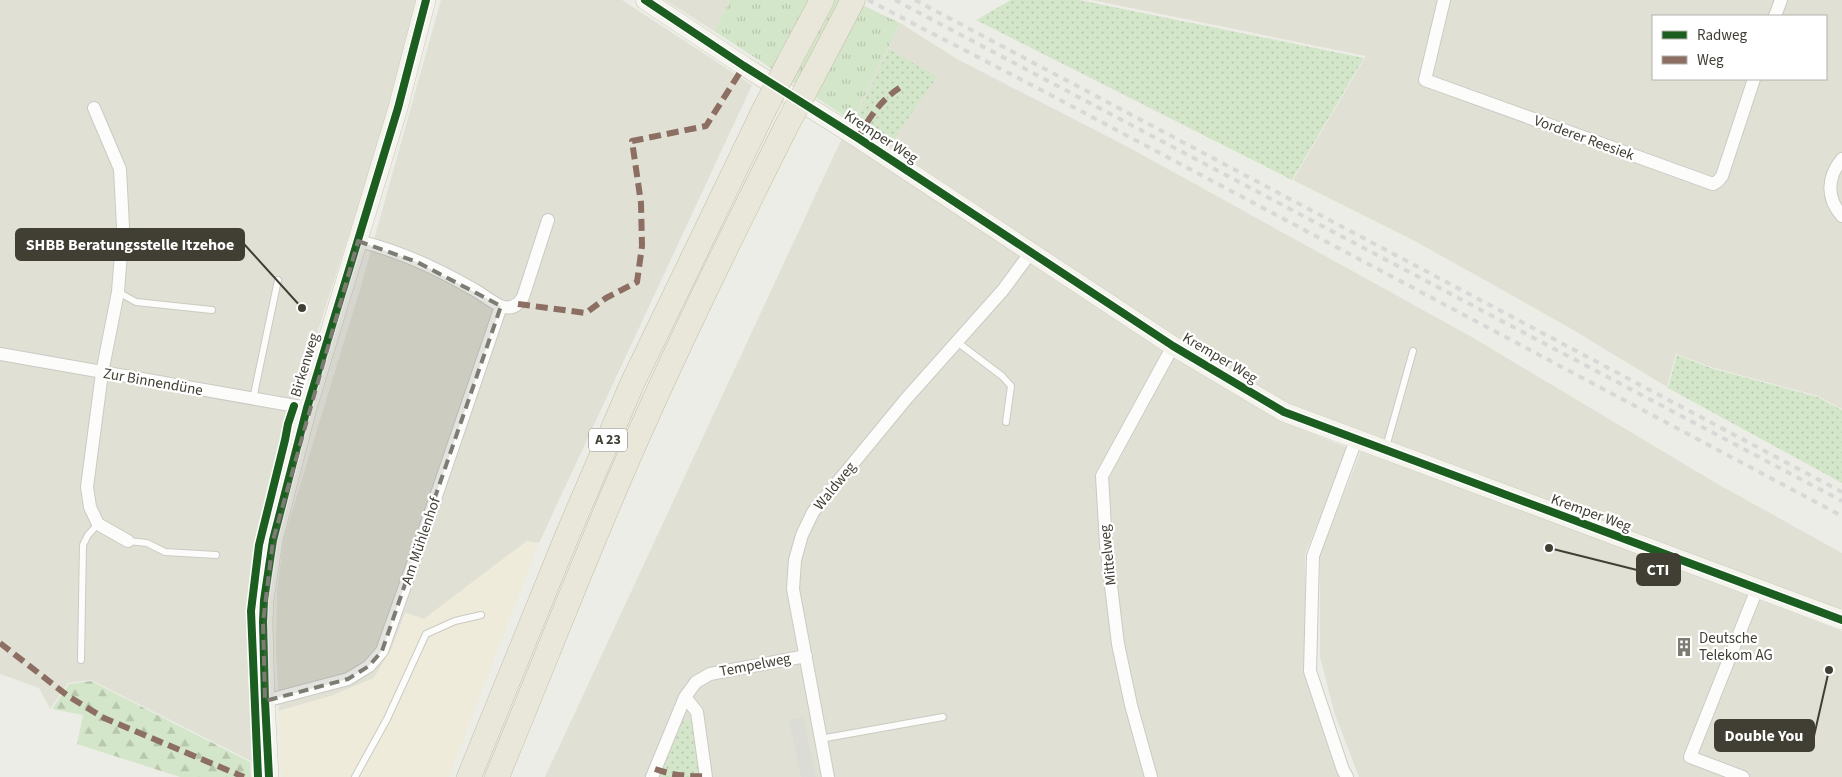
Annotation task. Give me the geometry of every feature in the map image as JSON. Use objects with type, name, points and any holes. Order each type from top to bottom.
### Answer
[{"type":"highway","name":"A 23","points":[[469,777],[567,536],[632,384],[764,110],[822,0]]},
{"type":"highway","name":"A 23","points":[[497,777],[613,493],[662,383],[715,269],[849,7]]},
{"type":"street","name":"Birkenweg","points":[[269,777],[263,622],[273,540],[307,408],[398,108],[426,0]]},
{"type":"street","name":"Kremper Weg","points":[[645,0],[1173,346],[1284,412],[1842,620]]},
{"type":"street","name":"Vorderer Reesiek","points":[[1444,0],[1425,80],[1713,184],[1718,182],[1722,176],[1754,80]]},
{"type":"street","points":[[1775,15],[1781,0]]},
{"type":"street","points":[[94,108],[120,169],[123,226],[118,292],[102,373],[87,487],[90,507],[98,524],[128,541]]},
{"type":"street","points":[[1842,159],[1834,170],[1830,185],[1832,201],[1842,216]]},
{"type":"street","points":[[358,241],[381,246],[417,262],[470,287],[505,308],[518,304],[523,297],[548,220]]},
{"type":"street","name":"Waldweg","points":[[828,777],[793,589],[795,560],[802,535],[814,512],[906,399],[1003,290],[1031,252]]},
{"type":"street","name":"Am Mühlenhof","points":[[265,701],[348,679],[369,666],[382,651],[501,306]]},
{"type":"street","name":"Mittelweg","points":[[1151,777],[1131,705],[1118,644],[1106,544],[1102,476],[1173,346]]},
{"type":"street","name":"Zur Binnendüne","points":[[0,354],[307,408]]},
{"type":"street","points":[[1347,777],[1310,671],[1313,556],[1356,440]]},
{"type":"street","points":[[1743,777],[1690,756],[1757,588]]},
{"type":"street","name":"Tempelweg","points":[[652,777],[685,697],[696,682],[710,674],[806,656]]},
{"type":"street","points":[[685,697],[697,712],[706,777]]},
{"type":"lane","points":[[253,399],[278,280]]},
{"type":"lane","points":[[118,292],[136,302],[212,310]]},
{"type":"lane","points":[[957,342],[1002,376],[1011,386],[1006,422]]},
{"type":"lane","points":[[1385,450],[1413,351]]},
{"type":"lane","points":[[81,660],[83,545],[88,535],[98,524]]},
{"type":"lane","points":[[128,541],[147,543],[165,552],[216,555]]},
{"type":"lane","points":[[354,777],[387,719],[426,634],[454,621],[481,615]]},
{"type":"lane","points":[[820,739],[944,717]]},
{"type":"highlighted area","points":[[358,241],[417,262],[501,306],[382,651],[369,666],[348,679],[265,701],[263,622],[273,540]]},
{"type":"shaded area","points":[[0,0],[417,0],[390,106],[306,368],[284,423],[255,546],[248,609],[247,646],[253,762],[91,680],[68,683],[50,709],[39,688],[0,674]]},
{"type":"shaded area","points":[[441,0],[622,0],[752,85],[539,543],[527,541],[424,619],[405,613],[392,648],[374,678],[331,696],[279,711],[276,649],[277,591],[284,538],[361,286]]},
{"type":"shaded area","points":[[665,0],[730,0],[714,31]]},
{"type":"shaded area","points":[[1092,0],[1842,0],[1842,409],[1818,396],[1714,368],[1676,354],[1667,387],[1570,328],[1413,240],[1293,180],[1366,56]]},
{"type":"shaded area","points":[[900,23],[957,59],[1128,147],[1470,336],[1716,483],[1842,553],[1842,614],[1283,406],[1246,385],[852,121]]},
{"type":"shaded area","points":[[842,138],[1157,345],[1237,395],[1278,419],[1348,448],[1305,554],[1305,670],[1341,777],[545,777]]},
{"type":"shaded area","points":[[1361,451],[1842,631],[1842,777],[1359,777],[1334,712],[1320,657],[1320,554]]},
{"type":"shaded area","points":[[527,541],[539,543],[449,777],[281,777],[279,711],[331,696],[374,678],[392,648],[406,613],[424,619]]},
{"type":"shaded area","points":[[804,717],[816,777],[801,777],[789,720]]},
{"type":"green space","points":[[730,0],[852,0],[900,23],[852,121],[714,31]]},
{"type":"green space","points":[[1011,0],[1079,0],[1364,58],[1292,180],[976,20]]},
{"type":"green space","points":[[889,49],[937,77],[891,143],[855,120]]},
{"type":"green space","points":[[1677,355],[1714,369],[1818,397],[1842,410],[1842,483],[1668,388]]},
{"type":"green space","points":[[91,681],[250,762],[251,777],[180,777],[77,744],[83,715],[52,709],[69,684]]},
{"type":"green space","points":[[691,720],[695,725],[701,777],[660,777],[682,722]]},
{"type":"railway","points":[[868,0],[1045,92],[1842,516]]},
{"type":"railway","points":[[895,0],[1842,501]]},
{"type":"railway","points":[[915,0],[1842,492]]},
{"type":"marked path","points":[[518,304],[586,313],[606,298],[637,282],[642,246],[641,203],[632,141],[706,126],[744,66]]},
{"type":"marked path","points":[[858,138],[877,108],[904,85]]},
{"type":"marked path","points":[[0,643],[68,696],[104,718],[244,777]]},
{"type":"marked path","points":[[655,769],[680,775],[706,776]]},
{"type":"cycle path","points":[[269,777],[263,622],[264,600],[273,540],[307,408],[398,108],[426,0]]},
{"type":"cycle path","points":[[645,0],[1173,346],[1284,412],[1842,620]]},
{"type":"cycle path","points":[[258,777],[251,611],[259,545],[294,406]]},
{"type":"place","name":"SHBB Beratungsstelle Itzehoe","points":[[302,308]]},
{"type":"place","name":"CTI","points":[[1549,548]]},
{"type":"place","name":"Deutsche Telekom AG","points":[[1684,647]]},
{"type":"place","name":"Double You","points":[[1829,670]]}]
